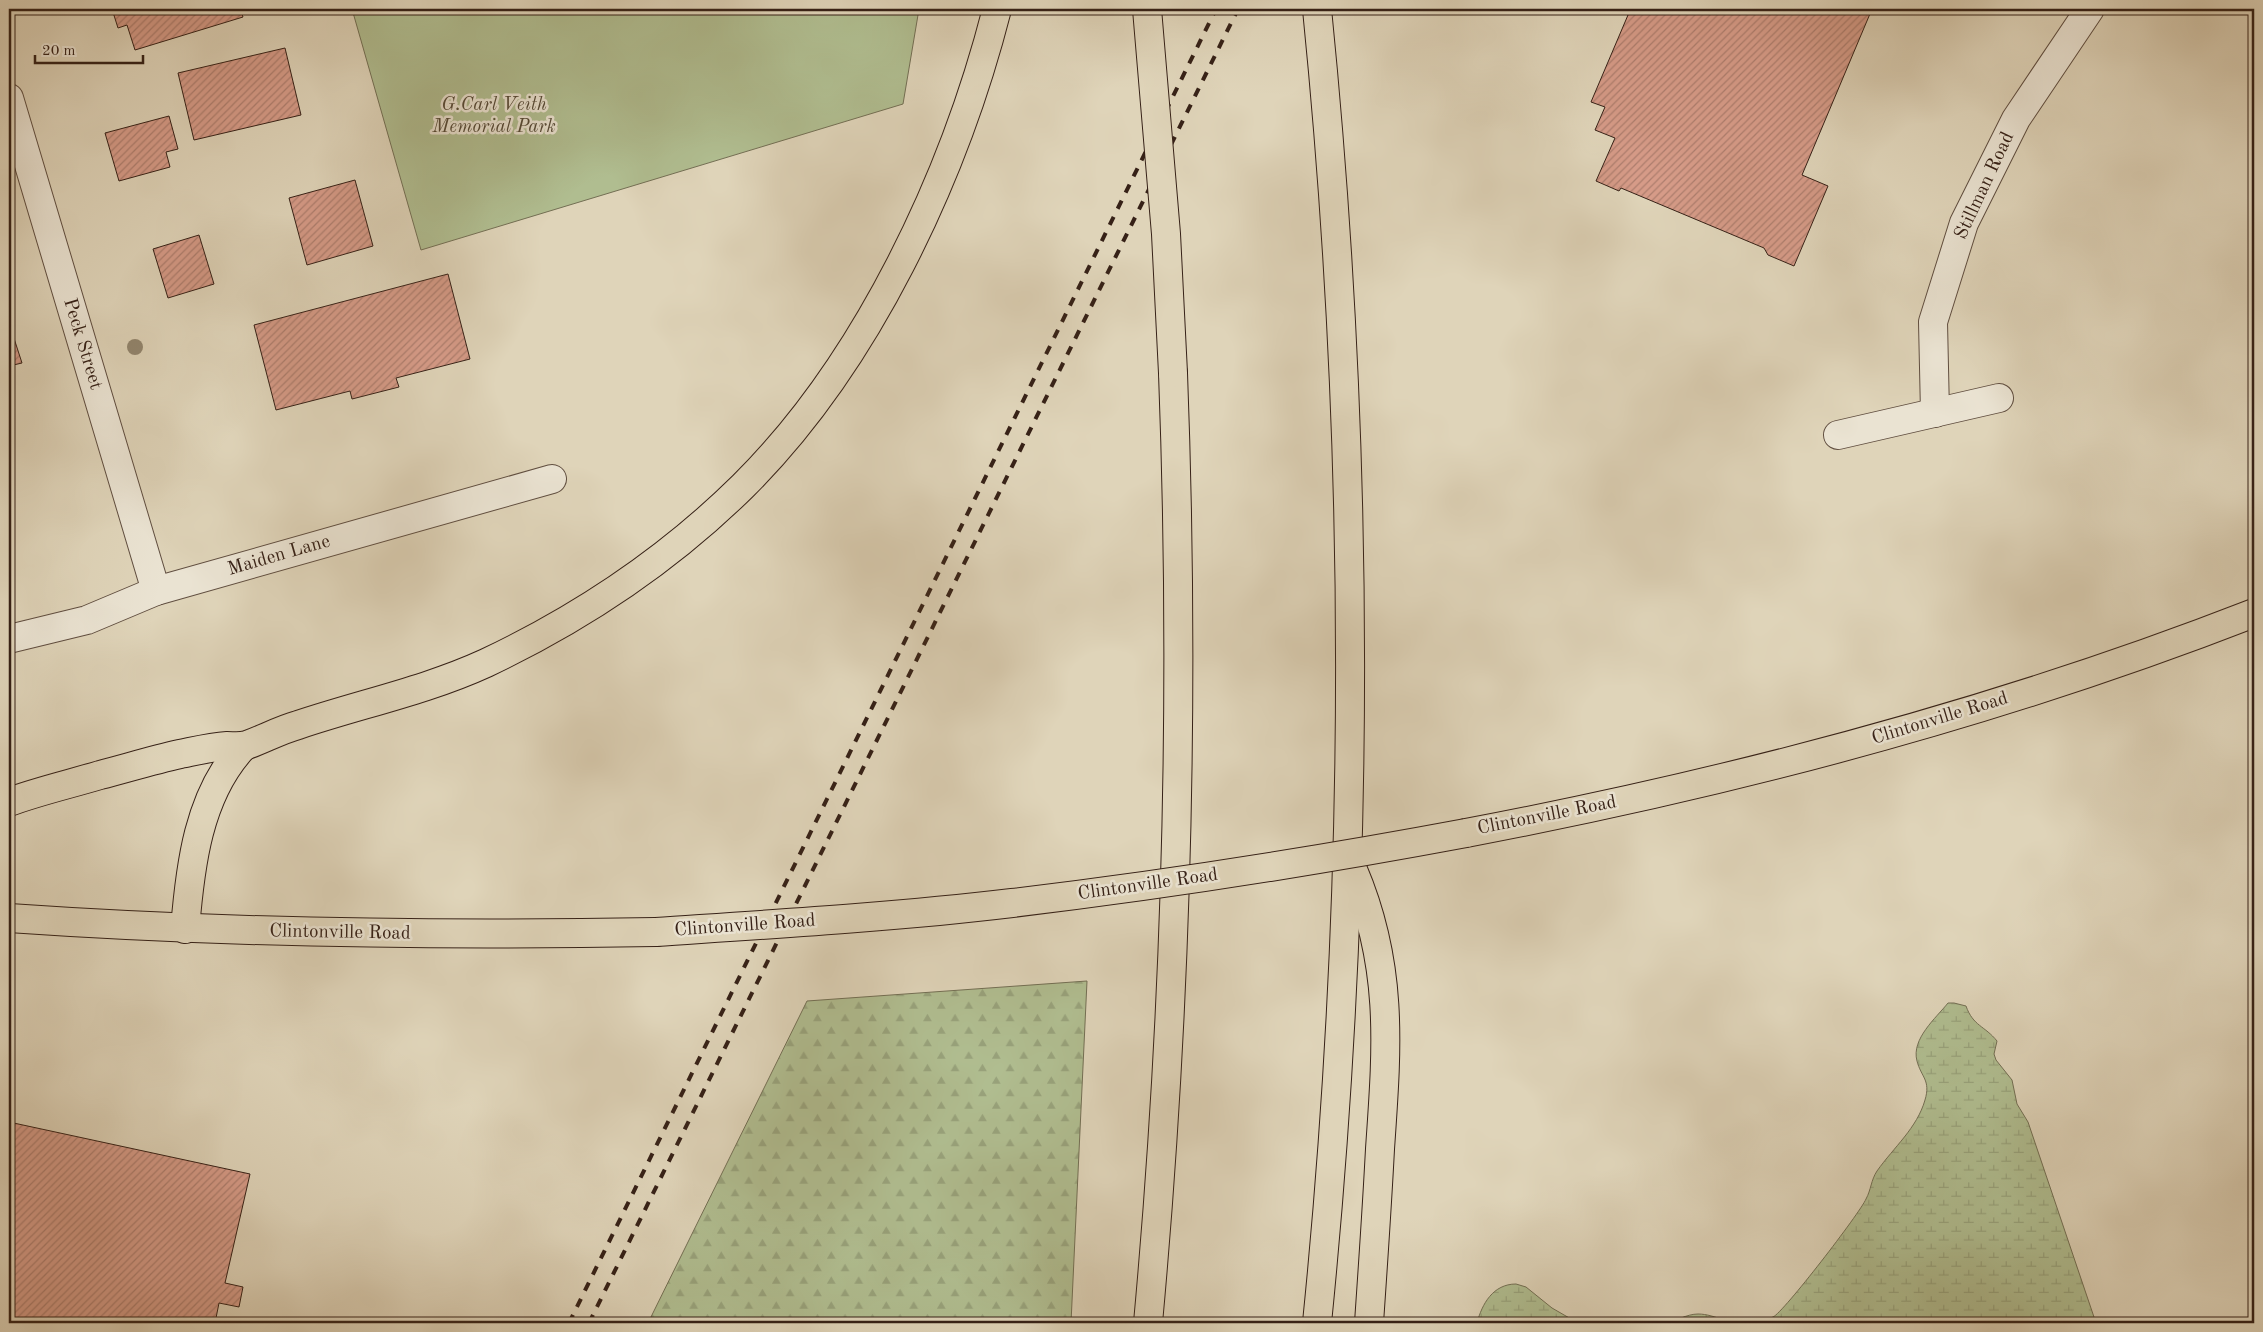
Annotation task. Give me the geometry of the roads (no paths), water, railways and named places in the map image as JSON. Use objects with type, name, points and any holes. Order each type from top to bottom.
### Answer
[{"type":"main road","points":[[9,802],[178,754],[212,748],[243,747],[298,724],[430,685],[482,665],[523,645],[605,598],[683,541],[739,490],[779,448],[802,419],[847,354],[882,297],[917,228],[947,160],[978,73],[997,9]]},
{"type":"main road","points":[[1147,9],[1165,224],[1173,373],[1178,563],[1177,793],[1165,1086],[1148,1323]]},
{"type":"main road","points":[[1317,9],[1340,290],[1347,454],[1350,652],[1348,860],[1338,1070],[1317,1323]]},
{"type":"main road","name":"Clintonville Road","points":[[9,918],[185,929],[477,935],[656,932],[897,915],[1021,902],[1260,868],[1466,833],[1612,804],[1858,744],[2252,620]]},
{"type":"main road","points":[[185,929],[192,866],[202,822],[220,778],[243,747]]},
{"type":"main road","points":[[1348,860],[1367,910],[1377,944],[1383,977],[1387,1022],[1369,1323]]},
{"type":"street","name":"Stillman Road","points":[[1935,413],[1934,322],[1964,222],[2016,119],[2090,9]]},
{"type":"street","name":"Peck Street","points":[[9,98],[156,591]]},
{"type":"street","points":[[1838,435],[1999,398]]},
{"type":"street","name":"Maiden Lane","points":[[9,639],[87,620],[156,591],[552,479]]},
{"type":"railway","points":[[569,1323],[1216,9]]},
{"type":"railway","points":[[589,1323],[1238,9]]},
{"type":"park label","name":"G.Carl Veith Memorial Park","points":[[494,116]]}]
